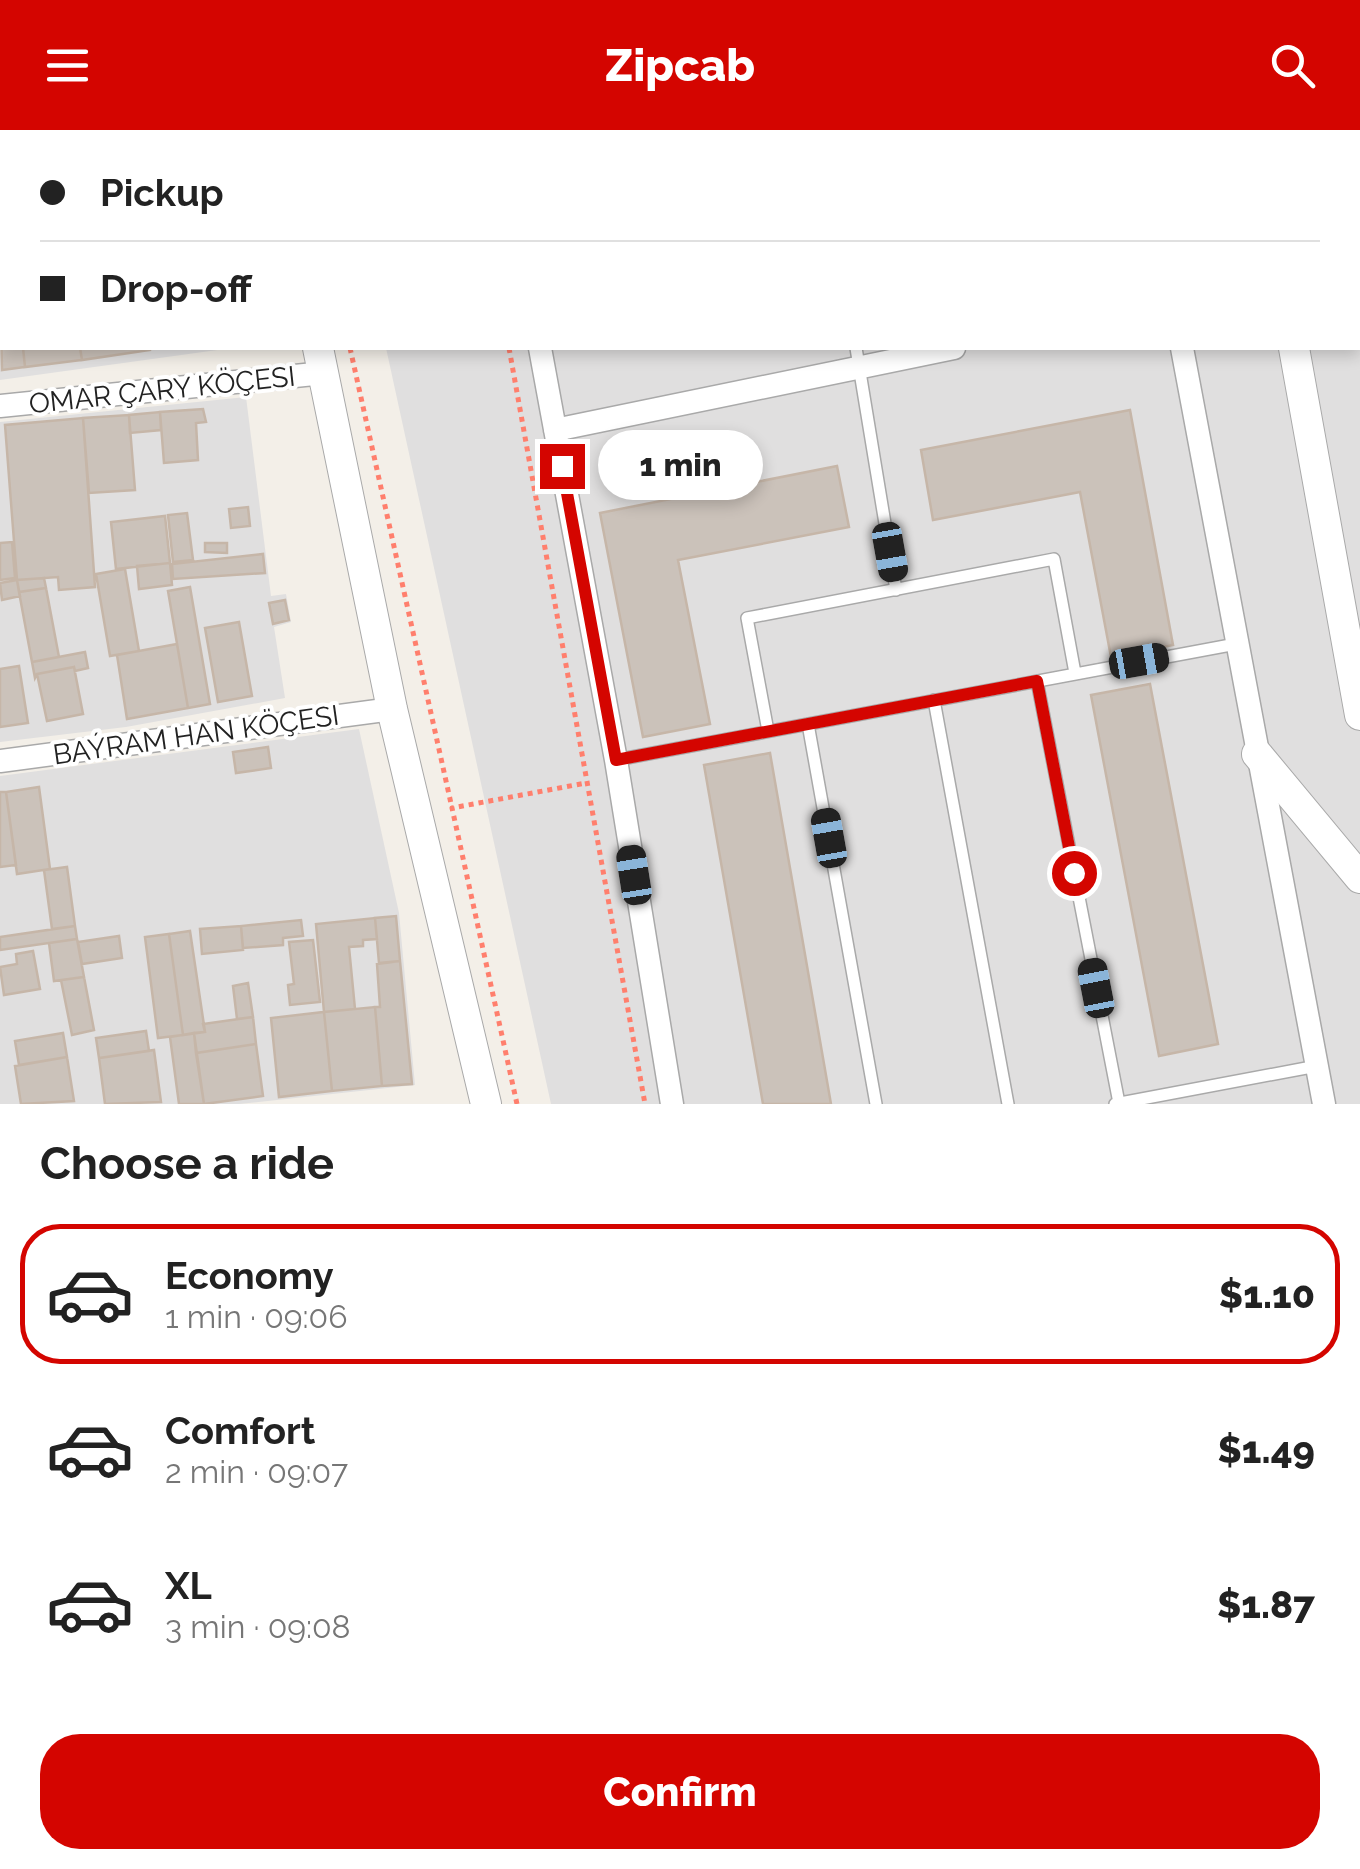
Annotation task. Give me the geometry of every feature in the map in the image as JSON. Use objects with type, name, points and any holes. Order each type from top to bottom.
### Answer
[{"type":"street","points":[[540,350],[616,760],[672,1104]]},
{"type":"street","points":[[555,430],[857,357],[932,350]]},
{"type":"street","points":[[1182,350],[1324,1104]]},
{"type":"street","points":[[1294,350],[1360,715]]},
{"type":"street","points":[[321,360],[392,709],[486,1104]]},
{"type":"street","name":"OMAR ÇARY KÖÇESI","points":[[0,406],[321,360]]},
{"type":"street","name":"BAÝRAM HAN KÖÇESI","points":[[0,761],[392,709]]},
{"type":"street","points":[[1257,754],[1360,878]]},
{"type":"lane","points":[[857,357],[896,590]]},
{"type":"lane","points":[[768,732],[747,618],[1054,559],[1075,673]]},
{"type":"lane","points":[[616,760],[1236,644]]},
{"type":"lane","points":[[1037,681],[1115,1103],[1154,1100],[1317,1066]]},
{"type":"lane","points":[[934,700],[1008,1104]]},
{"type":"lane","points":[[808,724],[876,1104]]},
{"type":"path","points":[[350,350],[517,1104]]},
{"type":"path","points":[[509,350],[645,1104]]},
{"type":"path","points":[[452,808],[586,783]]},
{"type":"shaded area","points":[[0,350],[218,350],[0,380]]},
{"type":"shaded area","points":[[386,350],[1360,350],[1360,1104],[551,1104]]},
{"type":"shaded area","points":[[246,397],[271,596],[286,594],[291,622],[274,627],[285,698],[126,727],[0,742],[0,422]]},
{"type":"shaded area","points":[[359,729],[399,913],[415,1085],[239,1104],[0,1104],[0,776]]},
{"type":"building","points":[[2,350],[23,350],[25,367],[2,370]]},
{"type":"building","points":[[23,350],[80,350],[82,360],[25,367]]},
{"type":"building","points":[[80,350],[150,350],[82,360]]},
{"type":"building","points":[[203,409],[206,422],[196,423],[198,460],[164,463],[160,412]]},
{"type":"building","points":[[1130,410],[1173,645],[1111,657],[1080,492],[933,520],[921,450]]},
{"type":"building","points":[[160,412],[161,430],[130,433],[129,415]]},
{"type":"building","points":[[129,415],[135,490],[89,493],[83,418]]},
{"type":"building","points":[[83,418],[95,587],[59,590],[58,577],[17,580],[5,425]]},
{"type":"building","points":[[837,466],[849,527],[678,560],[710,724],[643,737],[600,513]]},
{"type":"building","points":[[248,507],[250,526],[231,528],[229,509]]},
{"type":"building","points":[[187,513],[193,560],[173,562],[168,515]]},
{"type":"building","points":[[165,516],[170,563],[116,569],[111,522]]},
{"type":"building","points":[[12,542],[15,578],[0,580],[0,543]]},
{"type":"building","points":[[205,543],[227,543],[227,553],[205,552]]},
{"type":"building","points":[[263,554],[265,573],[173,579],[172,564]]},
{"type":"building","points":[[170,563],[172,585],[139,589],[137,566]]},
{"type":"building","points":[[125,569],[139,651],[110,656],[96,574]]},
{"type":"building","points":[[44,578],[46,588],[19,592],[17,580]]},
{"type":"building","points":[[17,580],[20,596],[2,600],[0,583]]},
{"type":"building","points":[[190,587],[210,704],[188,708],[168,591]]},
{"type":"building","points":[[46,588],[59,657],[32,662],[19,592]]},
{"type":"building","points":[[285,600],[289,620],[273,624],[269,603]]},
{"type":"building","points":[[239,622],[252,696],[218,702],[205,628]]},
{"type":"building","points":[[177,644],[188,708],[127,719],[117,655]]},
{"type":"building","points":[[85,652],[88,668],[75,671],[74,667],[37,674],[35,678],[32,662]]},
{"type":"building","points":[[19,666],[28,723],[0,727],[0,669]]},
{"type":"building","points":[[74,667],[83,714],[47,721],[37,674]]},
{"type":"building","points":[[1150,684],[1218,1044],[1159,1056],[1091,695]]},
{"type":"building","points":[[268,747],[271,768],[236,773],[233,752]]},
{"type":"building","points":[[770,753],[831,1104],[763,1104],[704,765]]},
{"type":"building","points":[[39,787],[50,869],[17,874],[6,792]]},
{"type":"building","points":[[0,792],[6,792],[16,865],[0,867]]},
{"type":"building","points":[[67,867],[75,926],[52,929],[44,870]]},
{"type":"building","points":[[396,916],[400,961],[379,963],[375,918]]},
{"type":"building","points":[[375,918],[377,939],[349,947],[355,1009],[324,1012],[316,924]]},
{"type":"building","points":[[301,920],[303,936],[283,938],[283,945],[243,948],[241,926]]},
{"type":"building","points":[[75,926],[77,939],[0,950],[0,937]]},
{"type":"building","points":[[241,926],[243,950],[202,954],[200,929]]},
{"type":"building","points":[[190,931],[205,1032],[183,1035],[169,934]]},
{"type":"building","points":[[169,934],[183,1035],[158,1038],[145,937]]},
{"type":"building","points":[[119,936],[122,958],[82,964],[78,942]]},
{"type":"building","points":[[77,939],[84,977],[54,981],[49,943]]},
{"type":"building","points":[[313,940],[320,1002],[290,1005],[288,985],[294,984],[289,942]]},
{"type":"building","points":[[33,951],[40,989],[4,995],[0,967],[17,964],[16,954]]},
{"type":"building","points":[[400,961],[412,1084],[382,1086],[375,1007],[380,1007],[377,964]]},
{"type":"building","points":[[84,977],[94,1030],[72,1035],[61,980]]},
{"type":"building","points":[[248,983],[253,1017],[237,1019],[233,986]]},
{"type":"building","points":[[375,1007],[382,1086],[332,1091],[324,1012]]},
{"type":"building","points":[[324,1012],[332,1091],[279,1097],[271,1018]]},
{"type":"building","points":[[253,1017],[256,1044],[196,1053],[194,1033],[205,1032],[203,1024]]},
{"type":"building","points":[[146,1031],[149,1051],[99,1058],[96,1038]]},
{"type":"building","points":[[63,1033],[67,1057],[19,1065],[15,1041]]},
{"type":"building","points":[[194,1033],[204,1104],[179,1104],[170,1037]]},
{"type":"building","points":[[256,1044],[263,1096],[204,1104],[196,1053]]},
{"type":"building","points":[[154,1050],[161,1102],[105,1104],[99,1058]]},
{"type":"building","points":[[67,1057],[74,1101],[21,1104],[15,1066]]},
{"type":"route","points":[[562,466],[616,760],[1037,681],[1074,873]]}]
